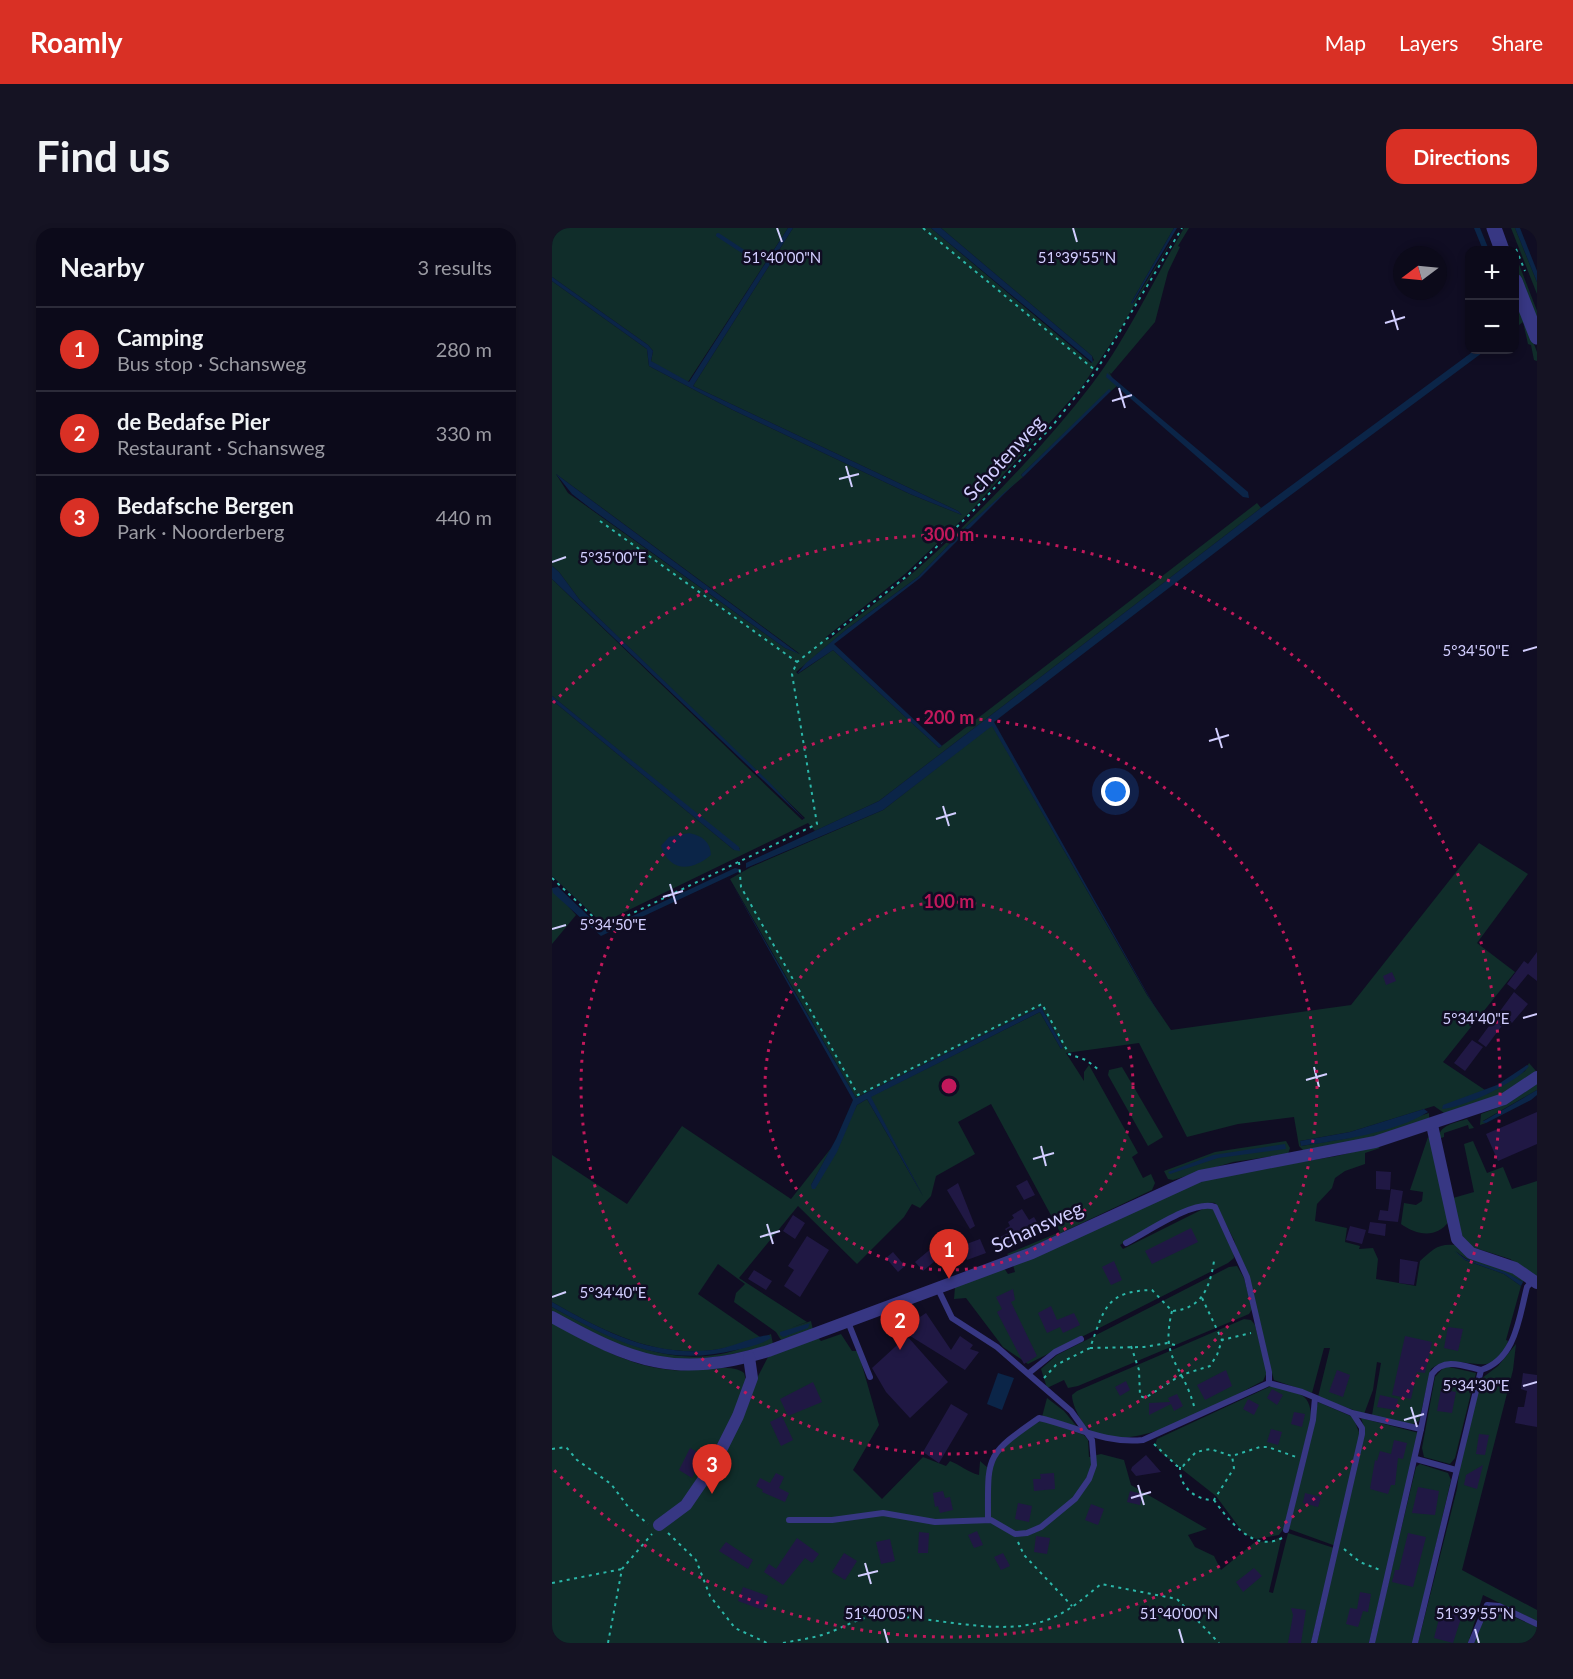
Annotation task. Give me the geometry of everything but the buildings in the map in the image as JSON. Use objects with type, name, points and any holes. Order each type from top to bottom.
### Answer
[{"type":"street","points":[[1494,228],[1506,246]]},
{"type":"street","points":[[1522,281],[1537,337]]},
{"type":"street","name":"Schansweg","points":[[552,1317],[604,1346],[647,1361],[697,1366],[748,1357],[848,1322],[899,1310],[938,1288],[1032,1253],[1200,1176],[1236,1167],[1329,1153],[1432,1125],[1504,1099],[1537,1077]]},
{"type":"street","points":[[1432,1125],[1457,1239],[1472,1253],[1499,1261],[1535,1281]]},
{"type":"street","points":[[659,1525],[686,1505],[714,1464],[738,1416],[752,1378],[748,1357]]},
{"type":"lane","points":[[1125,1243],[1186,1211],[1200,1206],[1215,1207],[1247,1277],[1269,1372],[1269,1383]]},
{"type":"lane","points":[[1372,1643],[1416,1459],[1432,1374],[1436,1368],[1449,1363],[1481,1370],[1495,1364],[1511,1344],[1527,1287],[1535,1281]]},
{"type":"lane","points":[[789,1520],[832,1520],[883,1513],[935,1522],[988,1520],[1015,1534],[1027,1533],[1041,1527],[1075,1499],[1094,1465],[1094,1448],[1087,1433],[1060,1400],[1029,1373],[997,1347],[952,1318],[938,1288]]},
{"type":"lane","points":[[848,1322],[870,1377]]},
{"type":"lane","points":[[1029,1373],[1055,1352],[1081,1340]]},
{"type":"lane","points":[[1415,1643],[1452,1502],[1456,1470],[1481,1370]]},
{"type":"lane","points":[[988,1520],[986,1483],[990,1462],[1012,1436],[1039,1418],[1102,1439],[1128,1442],[1146,1439],[1269,1383],[1352,1413],[1421,1429]]},
{"type":"lane","points":[[1286,1530],[1304,1460],[1315,1398]]},
{"type":"lane","points":[[1314,1643],[1338,1547],[1362,1434],[1362,1428],[1352,1413]]},
{"type":"lane","points":[[1416,1459],[1456,1470]]},
{"type":"lane","points":[[1471,1643],[1486,1605],[1499,1606],[1537,1624]]},
{"type":"path","points":[[923,228],[1096,371]]},
{"type":"path","name":"Schotenweg","points":[[797,662],[907,576],[959,526],[1053,425],[1096,371],[1182,228]]},
{"type":"path","points":[[552,878],[604,927],[818,824],[792,674],[797,662],[600,521]]},
{"type":"path","points":[[739,862],[741,887],[858,1095],[1042,1004],[1069,1054],[1086,1060],[1099,1070]]},
{"type":"path","points":[[1172,1311],[1192,1306],[1202,1298],[1211,1280],[1214,1261]]},
{"type":"path","points":[[1090,1348],[1100,1316],[1115,1298],[1126,1293],[1152,1290],[1172,1311]]},
{"type":"path","points":[[1202,1298],[1222,1340]]},
{"type":"path","points":[[1172,1311],[1167,1343],[1173,1363],[1191,1394],[1198,1417]]},
{"type":"path","points":[[1131,1346],[1139,1370],[1140,1396],[1145,1398],[1154,1395],[1181,1375],[1210,1366],[1222,1340],[1242,1334],[1260,1335]]},
{"type":"path","points":[[1039,1384],[1056,1365],[1090,1348],[1144,1347],[1167,1343],[1179,1346]]},
{"type":"path","points":[[1146,1439],[1180,1466],[1183,1482],[1188,1490],[1197,1498],[1214,1500],[1230,1520],[1252,1540],[1282,1539],[1286,1530]]},
{"type":"path","points":[[552,1449],[566,1447],[577,1460],[615,1488],[639,1518],[648,1524],[659,1525],[696,1560],[710,1596],[735,1628],[767,1643]]},
{"type":"path","points":[[1180,1466],[1196,1452],[1210,1449],[1232,1456],[1260,1447],[1304,1460]]},
{"type":"path","points":[[1214,1500],[1234,1468],[1232,1456]]},
{"type":"path","points":[[608,1643],[622,1569],[659,1525]]},
{"type":"path","points":[[1015,1534],[1024,1555],[1073,1607]]},
{"type":"path","points":[[1338,1547],[1346,1550],[1360,1562],[1388,1573]]},
{"type":"path","points":[[552,1583],[622,1569]]},
{"type":"path","points":[[783,1643],[825,1634],[872,1616],[921,1617],[994,1626],[1022,1626],[1049,1620],[1073,1607],[1101,1584],[1177,1599],[1219,1643]]},
{"type":"green space","points":[[552,228],[788,228],[688,382],[651,361],[653,351],[648,345],[552,277]]},
{"type":"green space","points":[[793,228],[931,228],[1091,363],[1094,360],[1092,356],[941,228],[1174,228],[1131,303],[1133,303],[1179,228],[1118,333],[1081,388],[970,512],[905,574],[826,637],[829,640],[937,551],[984,506],[1052,433],[1105,367],[1184,228],[1189,228],[1178,246],[1180,247],[1168,272],[1155,322],[1111,374],[1109,372],[1117,386],[1109,390],[1021,475],[1023,477],[968,525],[918,577],[847,629],[796,672],[798,674],[833,650],[939,748],[1257,503],[1261,508],[879,801],[815,831],[808,823],[602,923],[552,876],[552,700],[734,850],[740,849],[552,696],[552,579],[802,820],[805,818],[579,599],[552,566],[552,281],[647,349],[649,366],[733,410],[910,494],[962,515],[958,511],[693,386]],"holes":[[[556,474],[800,654],[785,648],[568,493]]]},
{"type":"green space","points":[[1511,228],[1515,228],[1537,282],[1537,294],[1519,246]]},
{"type":"green space","points":[[1519,264],[1537,311],[1537,323],[1519,277]]},
{"type":"green space","points":[[1519,305],[1537,352],[1537,361],[1534,360],[1531,345],[1528,344],[1523,322],[1519,325]]},
{"type":"green space","points":[[992,725],[1147,995],[1171,1030],[1351,1005],[1479,843],[1528,874],[1477,943],[1515,972],[1443,1062],[1485,1090],[1480,1093],[1487,1094],[1525,1071],[1529,1063],[1536,1071],[1503,1095],[1447,1115],[1434,1106],[1350,1132],[1300,1141],[1301,1146],[1349,1138],[1429,1113],[1429,1121],[1374,1137],[1305,1152],[1299,1146],[1294,1117],[1238,1124],[1187,1137],[1139,1043],[1066,1053],[1084,1081],[1084,1072],[1089,1065],[1138,1153],[1132,1157],[1143,1178],[1151,1174],[1155,1183],[1152,1190],[1010,1257],[1007,1254],[1060,1232],[991,1104],[958,1122],[975,1154],[936,1176],[931,1196],[920,1208],[912,1204],[904,1217],[857,1264],[798,1206],[739,1278],[807,1322],[790,1328],[811,1321],[813,1330],[781,1340],[776,1332],[734,1302],[736,1293],[745,1284],[718,1264],[698,1294],[760,1337],[731,1347],[704,1351],[678,1351],[627,1339],[602,1329],[552,1302],[552,1155],[627,1204],[682,1126],[791,1199],[832,1147],[811,1185],[815,1188],[857,1105],[867,1099],[923,1196],[870,1097],[1040,1012],[1061,1049],[1063,1047],[1041,1007],[856,1098],[730,879],[751,867],[883,810]]},
{"type":"green space","points":[[552,888],[576,915],[552,944]]},
{"type":"green space","points":[[1122,1067],[1163,1137],[1148,1146],[1108,1075],[1109,1070]]},
{"type":"green space","points":[[1537,1083],[1537,1090],[1483,1121],[1486,1123],[1480,1125],[1481,1114],[1507,1104]]},
{"type":"green space","points":[[1467,1119],[1474,1128],[1469,1129],[1468,1125],[1444,1133],[1444,1137],[1438,1139],[1445,1127]]},
{"type":"green space","points":[[1428,1137],[1432,1141],[1449,1221],[1439,1231],[1420,1233],[1401,1224],[1404,1203],[1416,1205],[1422,1201],[1423,1192],[1410,1190]]},
{"type":"green space","points":[[1286,1141],[1290,1148],[1288,1154],[1233,1162],[1173,1180],[1168,1179],[1164,1171],[1215,1152]]},
{"type":"green space","points":[[1473,1141],[1487,1173],[1503,1167],[1512,1189],[1537,1181],[1537,1276],[1510,1259],[1469,1246],[1460,1235],[1453,1198],[1474,1192],[1464,1144]]},
{"type":"green space","points":[[1377,1146],[1380,1148],[1365,1153],[1365,1164],[1345,1171],[1335,1178],[1332,1188],[1317,1204],[1315,1221],[1347,1228],[1345,1242],[1360,1246],[1359,1249],[1373,1248],[1378,1259],[1376,1279],[1416,1286],[1420,1261],[1436,1248],[1444,1245],[1455,1245],[1526,1278],[1523,1282],[1506,1274],[1479,1265],[1456,1251],[1465,1260],[1504,1274],[1521,1286],[1506,1340],[1508,1341],[1502,1354],[1495,1361],[1485,1364],[1453,1362],[1431,1369],[1419,1421],[1411,1425],[1372,1415],[1381,1363],[1377,1362],[1373,1390],[1364,1414],[1318,1397],[1330,1348],[1324,1348],[1312,1393],[1274,1380],[1234,1240],[1215,1203],[1206,1203],[1180,1211],[1120,1245],[1123,1249],[1207,1207],[1214,1209],[1233,1248],[1234,1258],[1028,1364],[1003,1347],[966,1298],[954,1299],[955,1287],[1004,1268],[1008,1274],[1015,1272],[1013,1265],[1151,1200],[1216,1176],[1337,1156]]},
{"type":"green space","points":[[1237,1266],[1244,1278],[1252,1309],[1249,1314],[1078,1386],[1068,1388],[1064,1380],[1047,1388],[1041,1369],[1057,1355],[1229,1267]]},
{"type":"green space","points":[[552,1307],[621,1341],[670,1355],[694,1357],[720,1354],[749,1346],[771,1334],[773,1344],[698,1359],[642,1355],[596,1336],[552,1312]]},
{"type":"green space","points":[[1244,1319],[1251,1320],[1255,1325],[1267,1372],[1263,1381],[1197,1415],[1142,1435],[1117,1438],[1096,1434],[1081,1420],[1072,1398],[1077,1391]]},
{"type":"green space","points":[[552,1322],[610,1353],[640,1364],[672,1370],[730,1368],[744,1373],[746,1380],[756,1380],[768,1357],[818,1338],[821,1341],[841,1334],[852,1351],[858,1351],[879,1425],[853,1470],[882,1499],[923,1457],[946,1466],[950,1461],[979,1475],[980,1461],[988,1468],[1012,1440],[1027,1428],[1043,1420],[1084,1435],[1088,1440],[1089,1457],[1101,1454],[1124,1460],[1131,1485],[1207,1529],[1188,1535],[1195,1547],[1214,1556],[1221,1570],[1255,1542],[1272,1541],[1282,1536],[1269,1592],[1273,1593],[1288,1533],[1334,1548],[1311,1643],[552,1643]]},
{"type":"green space","points":[[1516,1344],[1513,1370],[1462,1570],[1537,1610],[1537,1621],[1483,1595],[1468,1643],[1418,1643],[1457,1489],[1462,1450],[1482,1378],[1498,1366]]},
{"type":"green space","points":[[1445,1366],[1476,1373],[1455,1458],[1450,1464],[1424,1457],[1422,1448],[1435,1377]]},
{"type":"green space","points":[[1271,1386],[1305,1397],[1311,1418],[1284,1528],[1279,1535],[1256,1539],[1244,1534],[1216,1496],[1160,1452],[1155,1445],[1157,1439]]},
{"type":"green space","points":[[1047,1398],[1064,1411],[1078,1428],[1042,1417]]},
{"type":"green space","points":[[1318,1402],[1353,1417],[1360,1435],[1336,1544],[1333,1545],[1289,1529]]},
{"type":"green space","points":[[1361,1418],[1419,1433],[1369,1643],[1317,1643],[1364,1427]]},
{"type":"green space","points":[[1420,1464],[1448,1473],[1451,1480],[1413,1643],[1374,1643],[1416,1467]]},
{"type":"green space","points":[[1494,1608],[1537,1627],[1537,1643],[1474,1643],[1487,1611]]},
{"type":"water","points":[[788,228],[793,228],[693,386],[958,511],[962,515],[910,494],[733,410],[649,366],[647,349],[552,281],[552,277],[648,345],[653,351],[651,361],[689,382]]},
{"type":"water","points":[[931,228],[941,228],[1092,356],[1093,363]]},
{"type":"water","points":[[1174,228],[1177,228],[1132,304],[1131,303]]},
{"type":"water","points":[[1474,228],[1480,228],[1487,246],[1481,246]]},
{"type":"water","points":[[1515,228],[1520,228],[1537,271],[1537,282]]},
{"type":"water","points":[[1470,354],[1481,354],[1268,512],[994,722],[1165,1025],[992,726],[883,810],[746,868],[746,863],[879,801],[1261,508]]},
{"type":"water","points":[[1107,373],[1248,492],[1249,498],[1243,497],[1106,377]]},
{"type":"water","points":[[1109,389],[1111,391],[1023,477],[1021,475]]},
{"type":"water","points":[[556,474],[799,654],[785,648],[590,508],[572,494]]},
{"type":"water","points":[[1016,482],[920,578],[834,644],[942,746],[939,748],[833,650],[797,674],[806,663],[847,629],[918,577],[968,525]]},
{"type":"water","points":[[552,566],[579,599],[769,782],[805,820],[552,579]]},
{"type":"water","points":[[552,696],[739,847],[740,851],[734,850],[552,700]]},
{"type":"water","points":[[689,833],[704,840],[709,846],[711,855],[696,864],[682,867],[670,861],[661,846],[669,837]]},
{"type":"water","points":[[735,868],[739,869],[738,872],[601,936],[553,893],[552,888],[558,887],[600,927],[605,929]]},
{"type":"water","points":[[732,884],[856,1098],[1041,1007],[1063,1047],[1061,1049],[1040,1012],[871,1097],[923,1196],[867,1099],[857,1105],[837,1152],[815,1189],[812,1189],[811,1185],[836,1139],[853,1100]]},
{"type":"water","points":[[1527,1065],[1529,1066],[1523,1073],[1488,1094],[1451,1108],[1442,1109],[1443,1105],[1497,1085]]},
{"type":"water","points":[[1537,1090],[1537,1095],[1531,1100],[1486,1123],[1482,1122]]},
{"type":"water","points":[[1424,1109],[1428,1112],[1383,1130],[1301,1146],[1300,1141],[1350,1132]]},
{"type":"water","points":[[1285,1144],[1286,1149],[1218,1158],[1170,1174],[1168,1172],[1213,1155]]},
{"type":"water","points":[[1454,1251],[1466,1259],[1505,1272],[1523,1282],[1521,1286],[1504,1274],[1465,1260]]},
{"type":"water","points":[[552,1302],[609,1332],[648,1346],[669,1350],[712,1350],[763,1336],[769,1335],[771,1338],[754,1346],[710,1355],[685,1356],[662,1353],[640,1348],[597,1331],[552,1307]]},
{"type":"water","points":[[810,1323],[808,1328],[783,1337],[780,1335],[780,1332]]},
{"type":"water","points":[[998,1373],[1014,1378],[1002,1410],[987,1404]]},
{"type":"waterway","points":[[718,235],[756,260]]},
{"type":"place","name":"Camping","points":[[949,1279]]},
{"type":"place","name":"de Bedafse Pier","points":[[900,1350]]},
{"type":"place","name":"Bedafsche Bergen","points":[[712,1494]]}]
